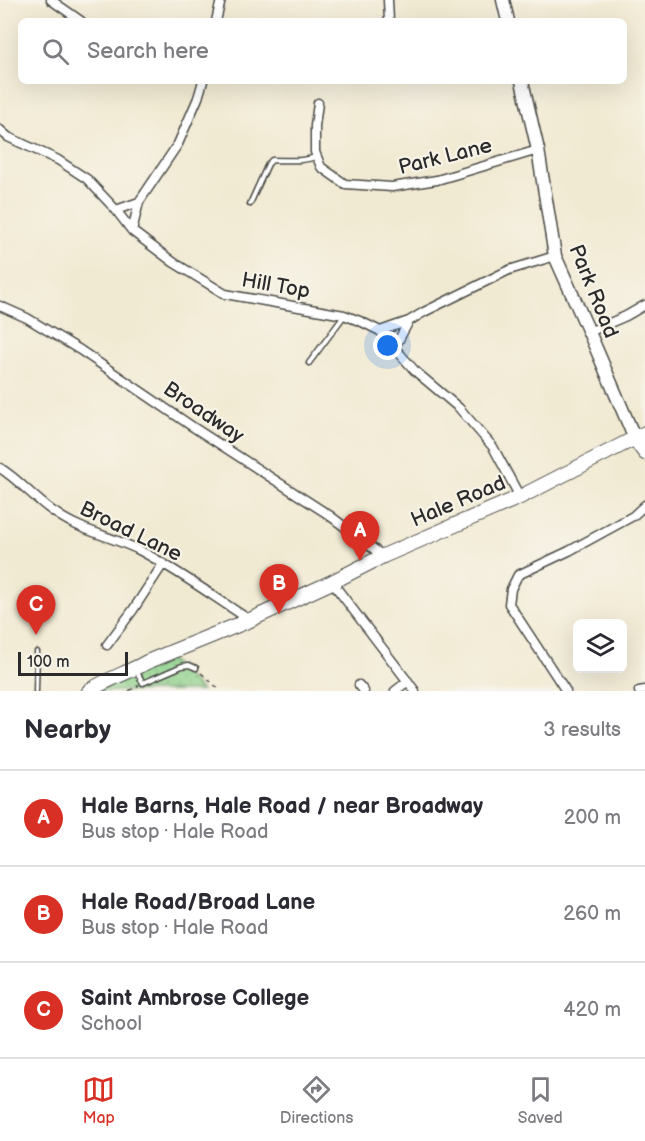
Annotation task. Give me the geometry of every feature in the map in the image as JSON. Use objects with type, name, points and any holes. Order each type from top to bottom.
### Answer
[{"type":"main road","points":[[503,0],[507,18]]},
{"type":"main road","name":"Park Road","points":[[523,84],[538,150],[555,256],[640,436]]},
{"type":"main road","points":[[640,436],[645,453]]},
{"type":"main road","name":"Hale Road","points":[[88,691],[147,662],[250,620],[383,556],[520,497],[640,436]]},
{"type":"street","points":[[51,0],[77,18]]},
{"type":"street","points":[[217,18],[221,0]]},
{"type":"street","points":[[388,0],[389,18]]},
{"type":"street","points":[[132,231],[140,202],[178,144],[202,84]]},
{"type":"street","points":[[316,156],[315,126],[318,103]]},
{"type":"street","name":"Hill Top","points":[[0,130],[8,137],[58,160],[87,179],[132,231],[173,262],[225,294],[344,315],[380,332],[415,371],[459,408],[493,447],[520,497]]},
{"type":"street","name":"Park Lane","points":[[316,156],[321,167],[345,184],[392,187],[437,180],[538,150]]},
{"type":"street","points":[[116,210],[140,202]]},
{"type":"street","points":[[380,332],[409,321],[509,270],[555,256]]},
{"type":"street","points":[[589,332],[645,305]]},
{"type":"street","name":"Broadway","points":[[0,306],[27,318],[80,350],[220,445],[329,515],[383,556]]},
{"type":"street","points":[[395,348],[409,321]]},
{"type":"street","name":"Broad Lane","points":[[0,468],[57,515],[81,528],[142,552],[250,620]]},
{"type":"street","points":[[566,691],[509,604],[511,589],[518,575],[569,551],[633,516],[645,505]]},
{"type":"street","points":[[107,645],[163,564]]},
{"type":"street","points":[[332,582],[415,691]]},
{"type":"street","points":[[395,691],[408,681]]},
{"type":"street","points":[[639,691],[645,690]]},
{"type":"lane","points":[[250,204],[272,160],[297,161],[316,156]]},
{"type":"lane","points":[[309,363],[344,315]]},
{"type":"lane","points":[[36,691],[37,652]]},
{"type":"lane","points":[[135,669],[143,683],[182,666],[189,665],[196,668]]},
{"type":"path","points":[[196,668],[221,691]]},
{"type":"path","points":[[129,691],[143,683]]},
{"type":"green space","points":[[165,655],[202,691],[89,691]]},
{"type":"place","name":"Hale Barns, Hale Road / near Broadway","points":[[360,561]]},
{"type":"place","name":"Hale Road/Broad Lane","points":[[279,614]]},
{"type":"place","name":"Saint Ambrose College","points":[[36,635]]}]
